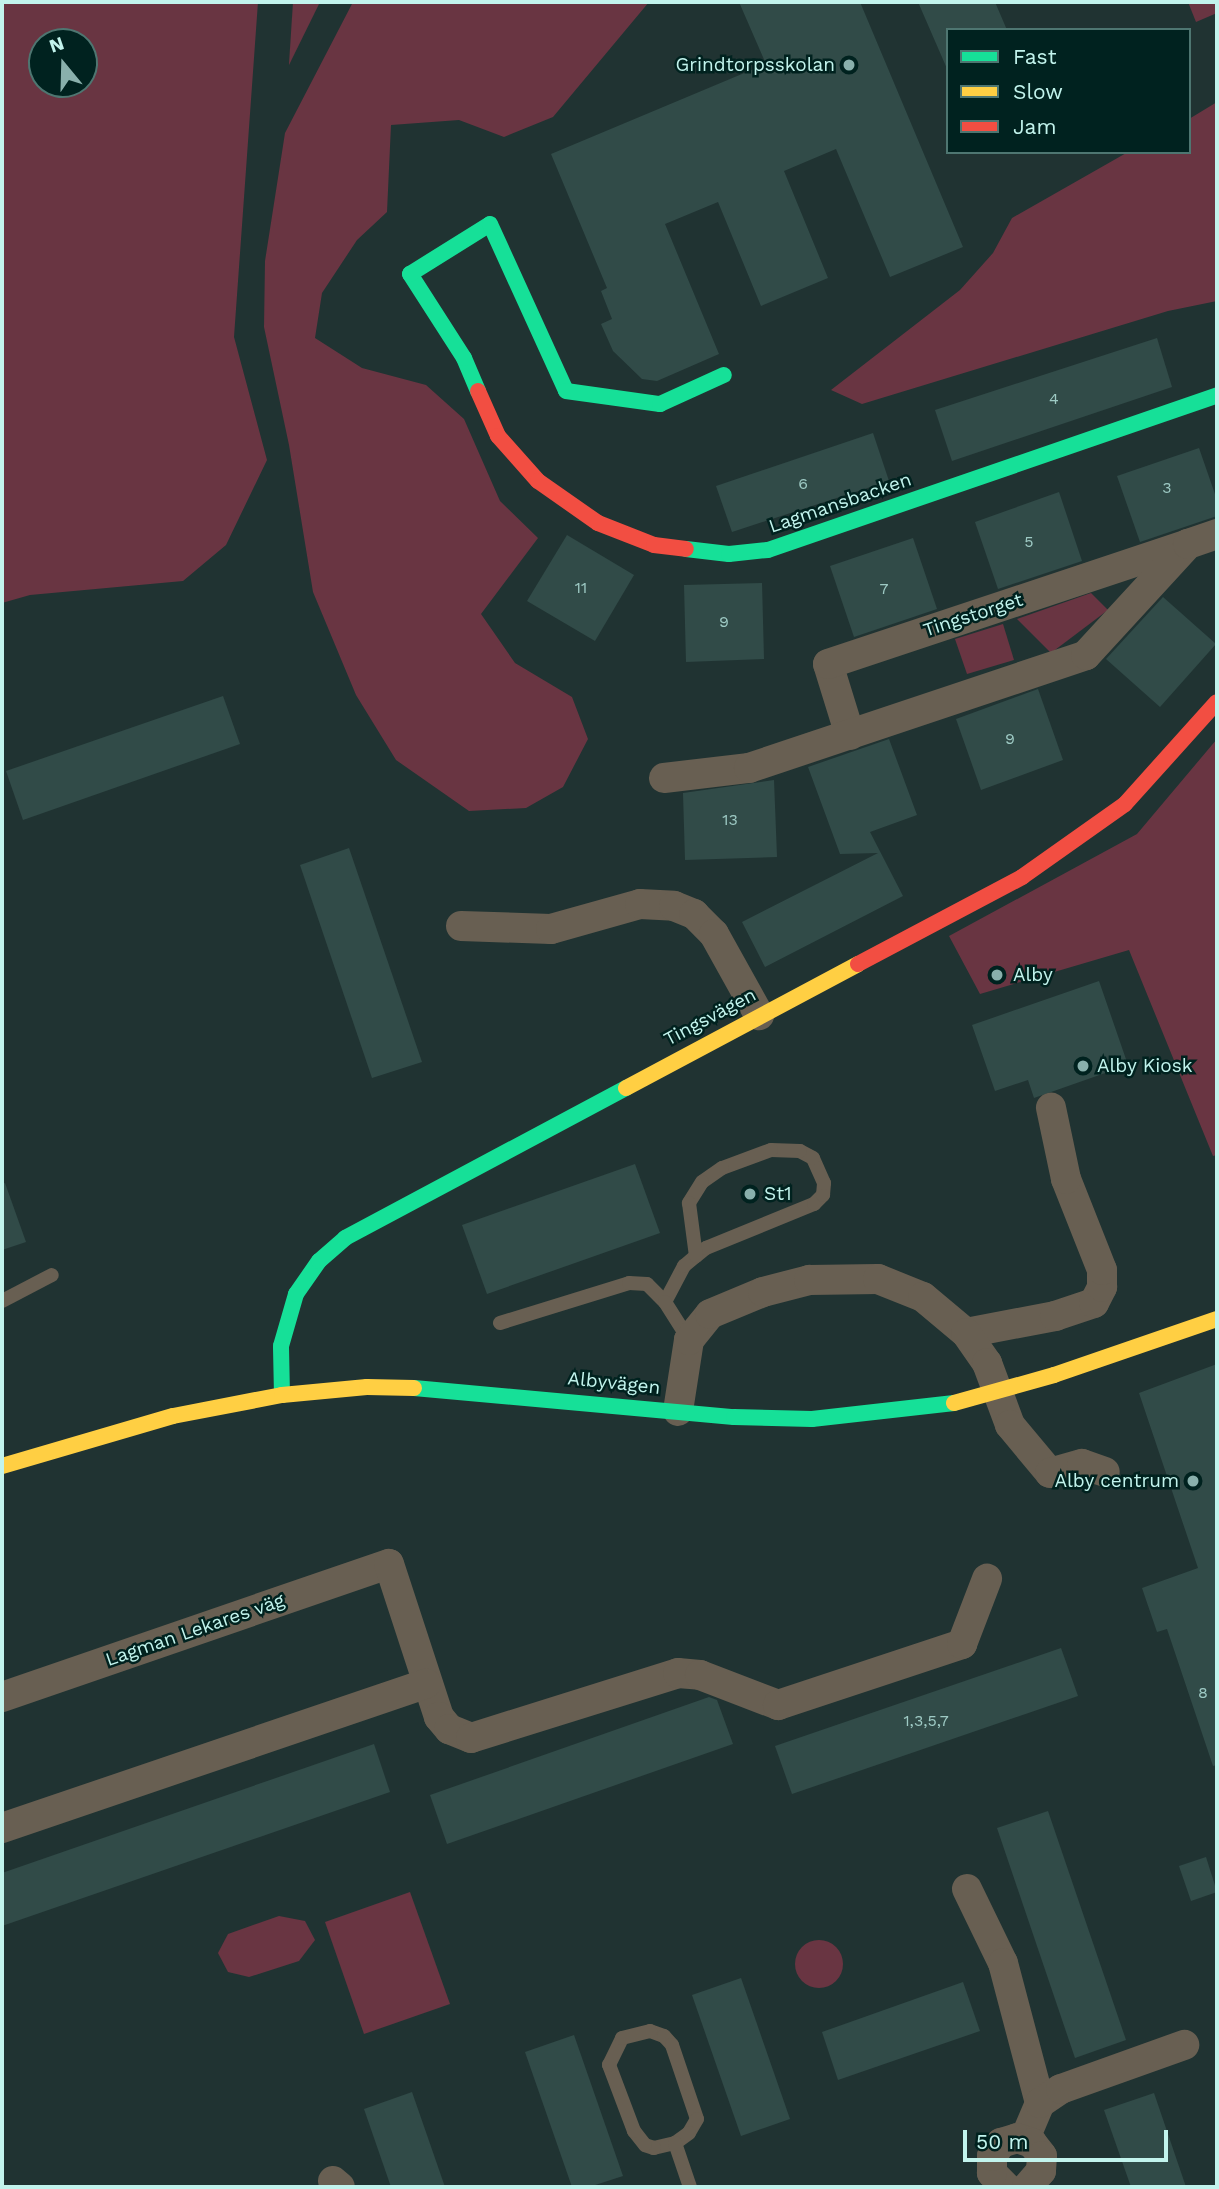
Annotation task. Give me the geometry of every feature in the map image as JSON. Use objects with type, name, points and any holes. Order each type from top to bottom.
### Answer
[{"type":"street","name":"Lagmansbacken","points":[[724,376],[660,404],[566,391],[490,224],[410,274],[464,358],[498,436],[538,481],[598,523],[654,545],[729,554],[768,551],[1217,395]]},
{"type":"street","name":"Tingstorget","points":[[850,735],[828,664],[1217,534]]},
{"type":"street","name":"Tingstorget","points":[[664,778],[749,768],[1086,655],[1188,544]]},
{"type":"street","name":"Tingsvägen","points":[[282,1395],[281,1346],[296,1294],[319,1261],[345,1238],[759,1015],[974,905],[1062,851],[1125,804],[1217,702]]},
{"type":"street","points":[[461,926],[551,929],[640,904],[674,906],[694,914],[713,934],[759,1015]]},
{"type":"street","points":[[966,1333],[1055,1316],[1094,1303],[1102,1287],[1102,1270],[1066,1179],[1051,1108]]},
{"type":"street","points":[[678,1411],[689,1340],[710,1314],[763,1292],[837,1277],[878,1279],[923,1297],[966,1333],[987,1363],[1010,1425],[1051,1473],[1082,1464],[1105,1472]]},
{"type":"street","name":"Albyvägen","points":[[2,1466],[173,1416],[282,1395],[367,1387],[458,1389],[678,1411],[812,1419],[954,1403],[1054,1376],[1217,1319]]},
{"type":"street","name":"Lagman Lekares väg","points":[[2,1697],[389,1564],[426,1684]]},
{"type":"street","points":[[2,1828],[426,1684],[449,1729],[471,1738],[678,1673],[700,1675],[778,1705],[962,1644],[987,1579]]},
{"type":"street","points":[[967,1889],[1003,1963],[1040,2102],[1026,2139]]},
{"type":"street","points":[[1040,2102],[1061,2089],[1184,2045]]},
{"type":"street","points":[[1006,2187],[992,2172],[992,2156],[1001,2143],[1026,2139],[1038,2149],[1043,2179]]},
{"type":"lane","points":[[665,1302],[684,1266],[706,1248],[814,1204],[823,1195],[824,1183],[813,1158],[800,1151],[771,1150],[722,1168],[702,1182],[689,1203],[696,1256]]},
{"type":"lane","points":[[2,1301],[52,1275]]},
{"type":"lane","points":[[500,1323],[629,1283],[647,1284],[665,1302],[689,1340]]},
{"type":"lane","points":[[634,2032],[664,2036],[671,2045],[697,2119],[689,2133],[675,2143],[645,2145],[626,2114],[609,2065],[614,2049],[634,2032]]},
{"type":"lane","points":[[675,2143],[690,2187]]},
{"type":"shaded area","points":[[2,2],[258,2],[234,337],[267,460],[226,545],[183,581],[30,595],[2,603]]},
{"type":"shaded area","points":[[293,2],[320,2],[289,65],[289,64]]},
{"type":"shaded area","points":[[353,2],[649,2],[553,117],[504,137],[459,120],[391,125],[387,212],[357,240],[322,293],[315,338],[362,368],[426,385],[464,419],[500,501],[538,538],[481,614],[515,663],[572,697],[588,739],[563,787],[526,808],[469,811],[396,760],[356,695],[313,592],[289,445],[264,327],[265,261],[285,133]]},
{"type":"shaded area","points":[[1188,2],[1217,2],[1217,13],[1196,22]]},
{"type":"shaded area","points":[[1217,102],[1217,301],[1168,311],[862,404],[831,390],[960,290],[993,253],[1012,218],[1124,154],[1191,154],[1191,118]]},
{"type":"shaded area","points":[[1091,593],[1108,610],[1051,653],[1017,619]]},
{"type":"shaded area","points":[[1003,624],[1014,660],[967,674],[955,639]]},
{"type":"shaded area","points":[[1217,739],[1217,1155],[1213,1156],[1129,950],[980,994],[949,936],[1137,834]]},
{"type":"shaded area","points":[[410,1892],[450,2004],[364,2034],[325,1922]]},
{"type":"shaded area","points":[[279,1916],[305,1921],[315,1940],[299,1961],[249,1977],[228,1972],[218,1953],[228,1934]]},
{"type":"shaded area","points":[[819,1940],[836,1947],[843,1964],[836,1981],[819,1988],[802,1981],[795,1964],[802,1947]]},
{"type":"building","points":[[739,2],[860,2],[963,247],[890,277],[836,149],[784,171],[828,278],[761,306],[718,202],[665,224],[719,354],[657,381],[642,379],[613,351],[601,324],[612,319],[601,291],[607,288],[551,154],[766,64]]},
{"type":"building","points":[[918,2],[995,2],[1006,28],[946,28],[946,66]]},
{"type":"building","points":[[1157,338],[1172,387],[952,461],[935,410]]},
{"type":"building","points":[[873,433],[889,481],[732,532],[716,486]]},
{"type":"building","points":[[1199,448],[1217,500],[1217,516],[1140,542],[1117,476]]},
{"type":"building","points":[[1059,492],[1082,561],[998,589],[975,522]]},
{"type":"building","points":[[567,535],[634,575],[595,641],[527,601]]},
{"type":"building","points":[[913,538],[937,609],[854,637],[830,566]]},
{"type":"building","points":[[762,583],[764,659],[686,662],[684,585]]},
{"type":"building","points":[[1163,597],[1216,644],[1160,707],[1106,659]]},
{"type":"building","points":[[1038,689],[1063,760],[981,790],[956,719]]},
{"type":"building","points":[[223,696],[240,744],[23,820],[6,771]]},
{"type":"building","points":[[889,739],[917,815],[870,832],[903,896],[765,967],[742,922],[878,853],[840,854],[808,767]]},
{"type":"building","points":[[774,780],[777,857],[685,860],[683,793]]},
{"type":"building","points":[[349,848],[422,1062],[372,1078],[300,865]]},
{"type":"building","points":[[1099,981],[1128,1065],[1034,1098],[1028,1080],[995,1091],[972,1025]]},
{"type":"building","points":[[635,1164],[660,1233],[487,1294],[462,1225]]},
{"type":"building","points":[[5,1183],[26,1242],[2,1250],[2,1184]]},
{"type":"building","name":"Alby centrum","points":[[1217,1364],[1217,1765],[1213,1766],[1167,1629],[1157,1632],[1142,1588],[1198,1568],[1139,1393]]},
{"type":"building","points":[[1061,1648],[1078,1696],[792,1794],[775,1746]]},
{"type":"building","points":[[709,1697],[717,1700],[733,1744],[447,1844],[430,1795]]},
{"type":"building","points":[[374,1744],[390,1792],[2,1926],[2,1873]]},
{"type":"building","points":[[1048,1811],[1126,2040],[1075,2058],[997,1828]]},
{"type":"building","points":[[1206,1857],[1217,1892],[1191,1901],[1179,1866]]},
{"type":"building","points":[[741,1978],[790,2119],[741,2136],[692,1995]]},
{"type":"building","points":[[963,1982],[980,2031],[838,2080],[822,2032]]},
{"type":"building","points":[[574,2035],[623,2176],[589,2187],[572,2187],[525,2052]]},
{"type":"building","points":[[412,2092],[445,2187],[391,2187],[364,2109]]},
{"type":"building","points":[[1154,2093],[1186,2187],[1131,2187],[1104,2110]]},
{"type":"traffic: fast","points":[[478,391],[464,358],[410,274],[490,224],[566,391],[660,404],[724,375]]},
{"type":"traffic: fast","points":[[686,549],[729,554],[768,550],[1217,395]]},
{"type":"traffic: fast","points":[[282,1395],[281,1346],[296,1294],[319,1261],[345,1238],[626,1088]]},
{"type":"traffic: fast","points":[[414,1388],[734,1417],[812,1419],[954,1403]]},
{"type":"traffic: slow","points":[[626,1088],[858,964]]},
{"type":"traffic: slow","points":[[954,1403],[1054,1375],[1217,1319]]},
{"type":"traffic: slow","points":[[2,1466],[173,1416],[282,1395],[367,1387],[414,1388]]},
{"type":"traffic: jam","points":[[478,391],[498,436],[538,481],[598,523],[654,545],[686,549]]},
{"type":"traffic: jam","points":[[858,964],[1022,877],[1125,804],[1217,702]]},
{"type":"place","name":"Grindtorpsskolan","points":[[849,65]]},
{"type":"place","name":"Alby","points":[[997,975]]},
{"type":"place","name":"Alby Kiosk","points":[[1083,1066]]},
{"type":"place","name":"St1","points":[[750,1194]]},
{"type":"place","name":"Alby centrum","points":[[1193,1481]]}]
